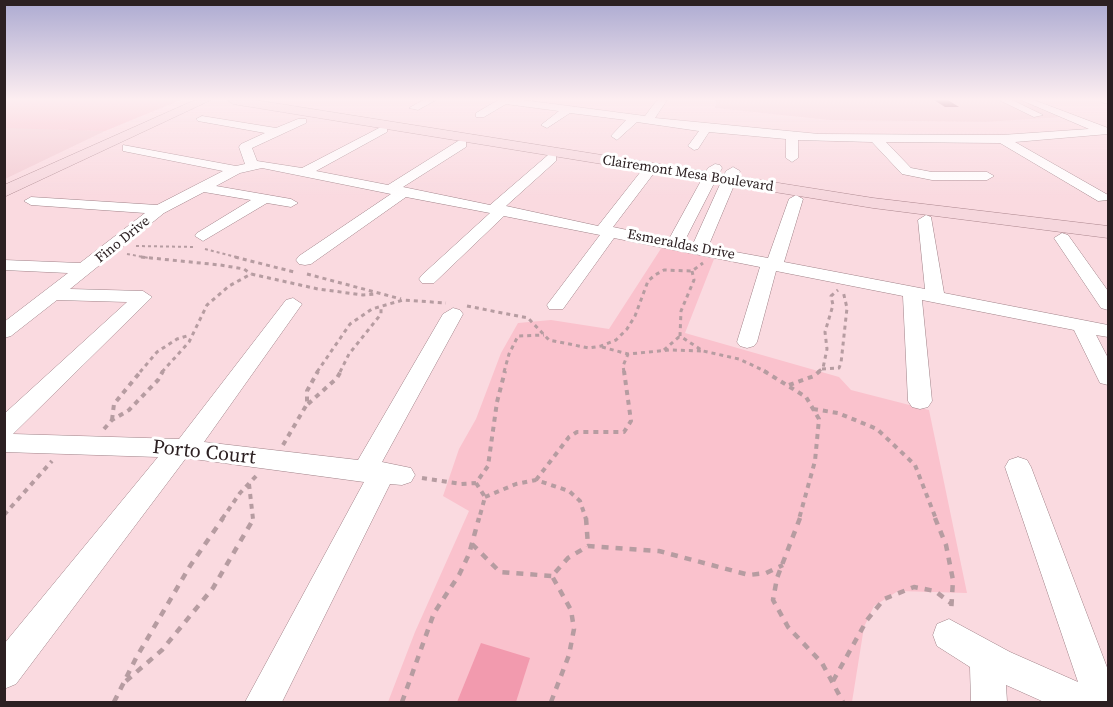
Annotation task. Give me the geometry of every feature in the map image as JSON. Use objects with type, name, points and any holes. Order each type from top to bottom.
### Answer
[{"type":"main road","points":[[4,182],[114,133]]},
{"type":"main road","points":[[4,192],[133,133]]},
{"type":"main road","name":"Clairemont Mesa Boulevard","points":[[449,133],[990,219],[1108,232]]},
{"type":"main road","name":"Clairemont Mesa Boulevard","points":[[474,133],[712,173]]},
{"type":"main road","name":"Clairemont Mesa Boulevard","points":[[731,176],[996,210],[1108,221]]},
{"type":"street","points":[[252,165],[245,147],[275,133]]},
{"type":"street","points":[[306,171],[377,133]]},
{"type":"street","points":[[617,136],[620,133]]},
{"type":"street","points":[[694,146],[703,133]]},
{"type":"street","points":[[760,133],[878,140],[1002,139],[1093,133]]},
{"type":"street","points":[[792,136],[792,158]]},
{"type":"street","points":[[1002,139],[1103,198]]},
{"type":"street","points":[[878,140],[907,171],[932,176],[987,176]]},
{"type":"street","points":[[305,260],[398,189],[462,144]]},
{"type":"street","points":[[127,148],[236,170]]},
{"type":"street","points":[[428,279],[552,158]]},
{"type":"street","name":"Esmeraldas Drive","points":[[252,165],[269,164],[306,171],[1108,331]]},
{"type":"street","name":"Fino Drive","points":[[4,332],[159,210],[199,187],[252,165]]},
{"type":"street","points":[[556,305],[647,173]]},
{"type":"street","points":[[675,244],[712,173]]},
{"type":"street","points":[[707,250],[731,176]]},
{"type":"street","points":[[199,187],[291,204]]},
{"type":"street","points":[[203,236],[263,199]]},
{"type":"street","points":[[747,342],[796,199]]},
{"type":"street","points":[[31,201],[159,210]]},
{"type":"street","points":[[926,220],[935,296]]},
{"type":"street","points":[[1062,238],[1108,304]]},
{"type":"street","points":[[4,265],[87,268]]},
{"type":"street","points":[[912,291],[920,401]]},
{"type":"street","points":[[4,429],[143,297],[54,294]]},
{"type":"street","points":[[4,672],[293,304]]},
{"type":"street","points":[[263,702],[383,473],[456,308]]},
{"type":"street","points":[[1081,325],[1108,378]]},
{"type":"street","name":"Porto Court","points":[[4,442],[182,448],[383,473]]},
{"type":"street","points":[[1018,467],[1103,702]]},
{"type":"street","points":[[951,620],[987,658],[1083,702]]},
{"type":"street","points":[[987,658],[989,702]]},
{"type":"path","points":[[112,249],[183,245],[222,252],[269,266],[360,286],[377,294],[403,300],[456,308],[509,312],[528,318],[549,339],[589,348],[616,340],[627,329],[635,316],[648,281],[655,275],[664,270],[692,271]]},
{"type":"path","points":[[112,249],[244,269],[251,274],[318,289],[363,295],[377,294]]},
{"type":"path","points":[[662,351],[680,336],[681,311],[694,280],[692,271],[707,250]]},
{"type":"path","points":[[4,515],[78,445],[129,410],[150,390],[165,367],[189,342],[212,300],[251,274]]},
{"type":"path","points":[[789,385],[814,376],[821,369],[827,350],[825,333],[833,305],[831,296],[840,287],[847,308],[841,363],[839,368],[821,369]]},
{"type":"path","points":[[307,404],[307,391],[320,366],[350,324],[381,306],[403,300]]},
{"type":"path","points":[[114,702],[190,566],[249,484],[272,460],[307,404],[337,378],[349,354],[381,314],[381,306]]},
{"type":"path","points":[[112,420],[114,404],[157,352],[177,339],[191,335]]},
{"type":"path","points":[[476,483],[488,466],[497,402],[509,354],[518,336],[544,335]]},
{"type":"path","points":[[680,336],[703,351]]},
{"type":"path","points":[[601,346],[628,354],[703,351],[739,359],[789,385],[806,397],[819,418],[815,461],[806,501],[777,578],[773,600],[788,627],[822,663],[843,702]]},
{"type":"path","points":[[485,497],[516,484],[536,480],[543,474],[569,437],[577,432],[624,432],[631,421],[623,366],[628,354]]},
{"type":"path","points":[[813,409],[838,413],[877,429],[915,465],[946,545],[953,580],[951,620]]},
{"type":"path","points":[[383,473],[461,484],[476,483]]},
{"type":"path","points":[[536,480],[569,491],[580,501],[587,522],[588,546]]},
{"type":"path","points":[[402,702],[434,613],[459,575],[472,544],[485,497],[476,483]]},
{"type":"path","points":[[124,682],[162,650],[213,588],[254,518],[249,484]]},
{"type":"path","points":[[472,544],[488,564],[500,572],[526,576],[552,576],[568,558],[588,546],[659,551],[749,575],[766,573],[784,564]]},
{"type":"path","points":[[551,702],[569,655],[574,629],[571,610],[552,576]]},
{"type":"path","points":[[833,682],[867,620],[884,599],[914,587],[935,591],[951,620]]},
{"type":"shaded area","points":[[5,133],[101,133],[5,179]]},
{"type":"shaded area","points":[[662,247],[714,259],[685,333],[839,377],[851,390],[929,410],[967,593],[898,591],[874,606],[864,627],[852,702],[388,702],[415,632],[469,511],[443,496],[459,449],[476,419],[501,353],[518,323],[551,320],[609,329]]},
{"type":"shaded area","points":[[481,643],[530,658],[516,702],[457,702]]}]
